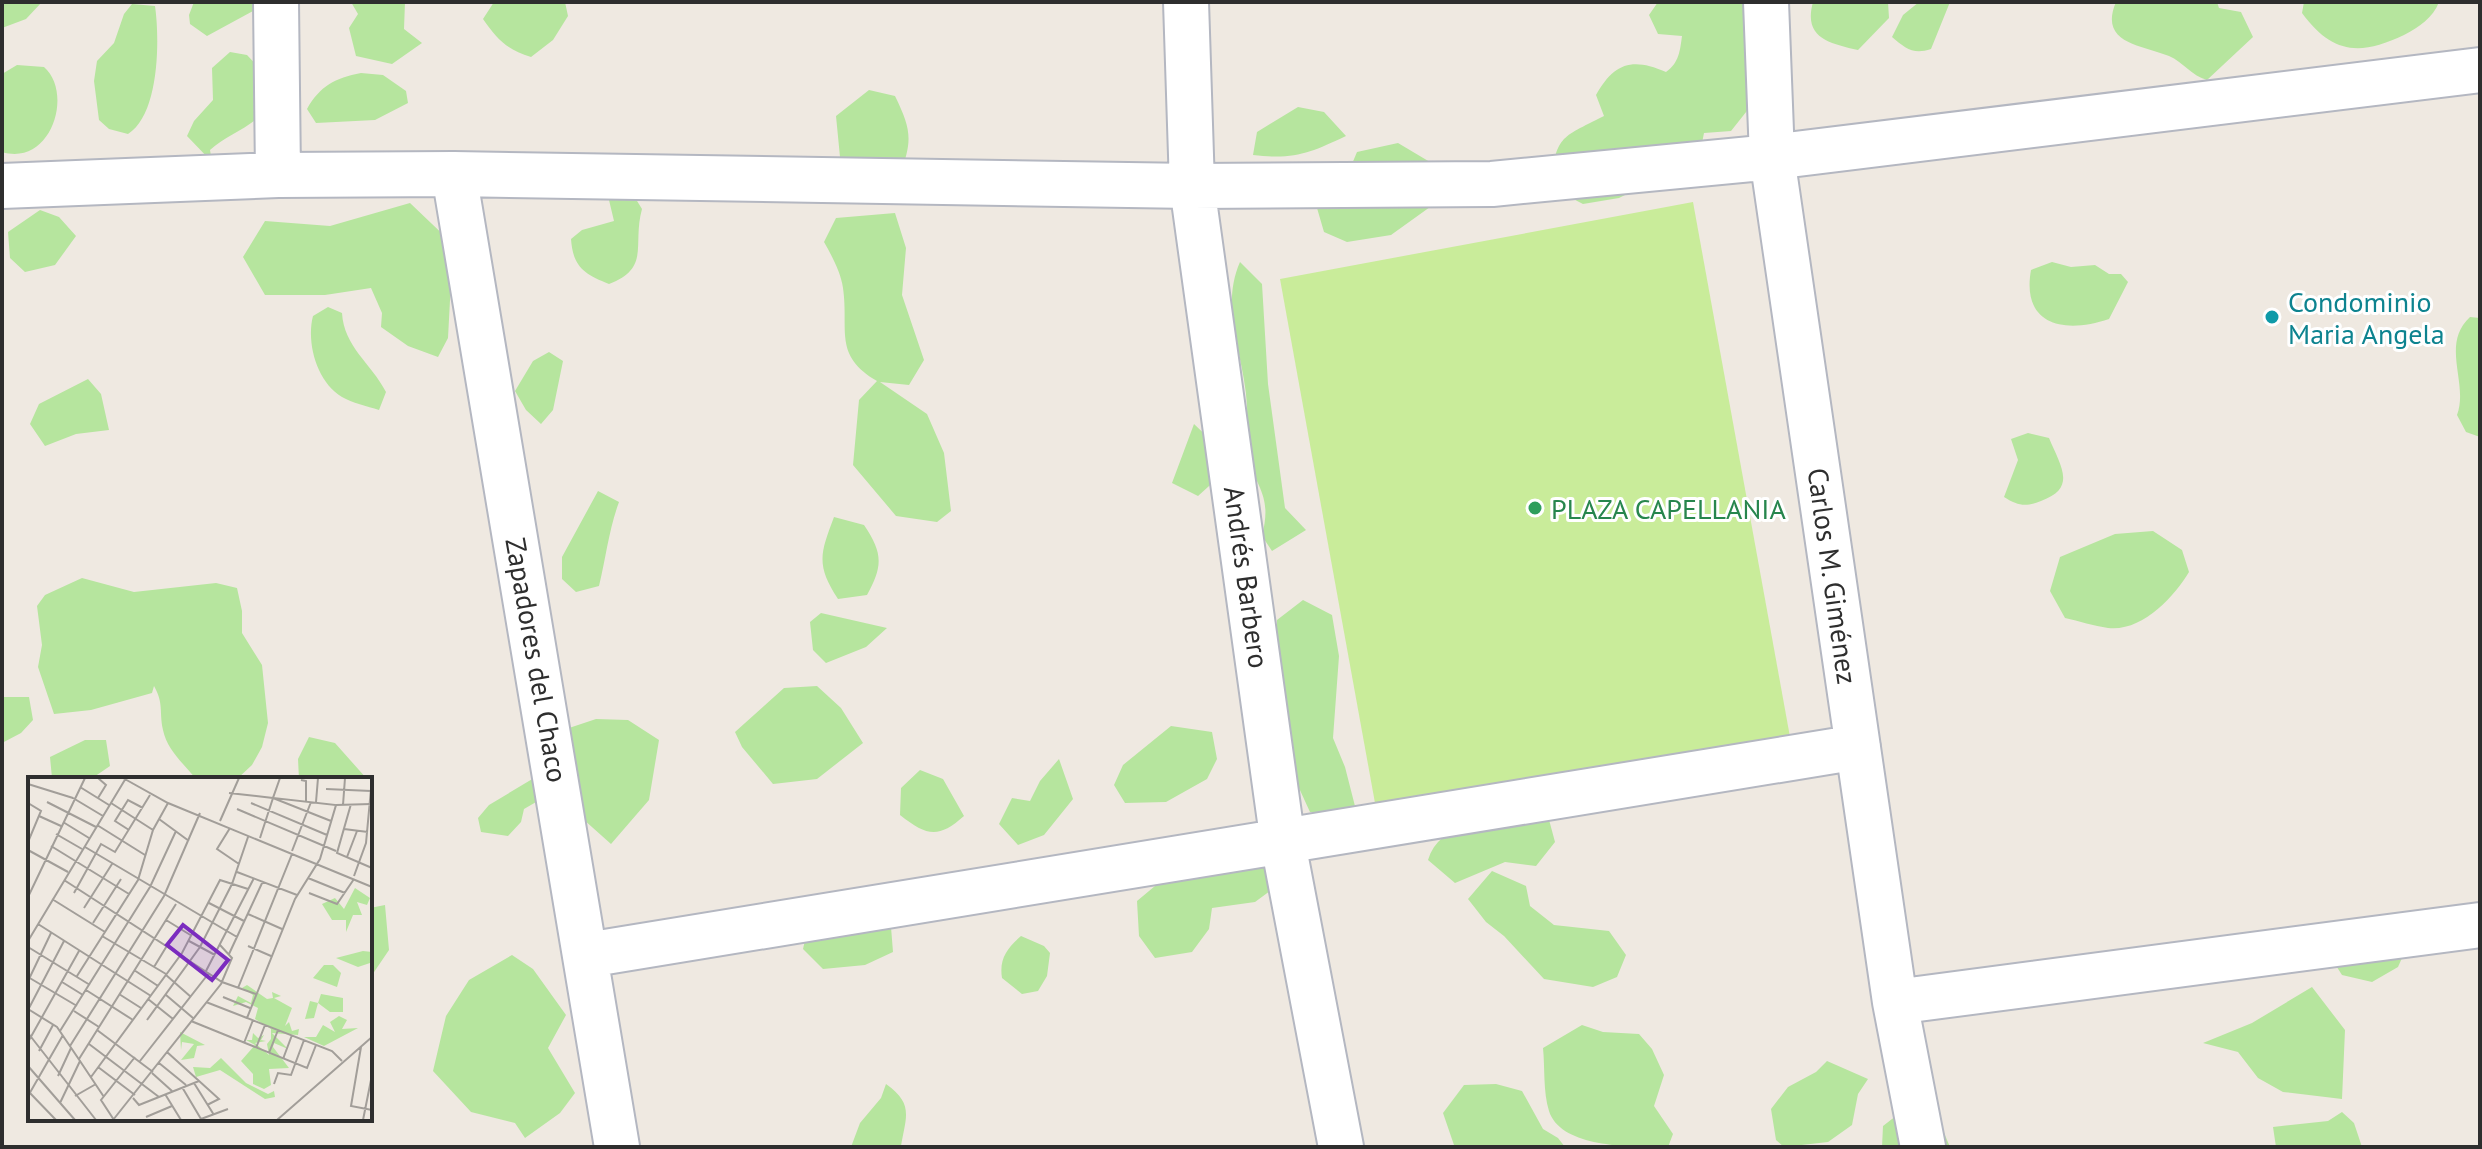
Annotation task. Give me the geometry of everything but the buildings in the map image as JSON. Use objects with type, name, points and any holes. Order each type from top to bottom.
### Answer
[{"type":"street","points":[[276,2],[278,175]]},
{"type":"street","name":"Andrés Barbero","points":[[1186,2],[1192,186],[1283,843],[1341,1147]]},
{"type":"street","name":"Carlos M. Giménez","points":[[1766,2],[1772,157],[1895,1002],[1923,1147]]},
{"type":"street","points":[[2,186],[278,175],[454,174],[1192,186],[1492,184],[1772,157],[2480,70]]},
{"type":"street","name":"Zapadores del Chaco","points":[[454,174],[617,1147]]},
{"type":"street","points":[[587,955],[1858,747]]},
{"type":"street","points":[[1895,1002],[2480,925]]},
{"type":"green space","points":[[2,2],[42,2],[26,19],[2,28]]},
{"type":"green space","points":[[194,2],[252,2],[253,11],[207,36],[190,24],[189,15]]},
{"type":"green space","points":[[351,2],[405,2],[404,29],[422,43],[392,64],[356,56],[349,28],[358,14]]},
{"type":"green space","points":[[494,2],[565,2],[568,16],[553,40],[531,57],[503,43],[483,19]]},
{"type":"green space","points":[[1658,2],[1750,2],[1754,102],[1731,131],[1704,133],[1699,158],[1619,198],[1583,204],[1550,187],[1558,148],[1569,135],[1604,116],[1596,95],[1617,70],[1634,64],[1666,72],[1674,65],[1682,36],[1658,34],[1649,15]]},
{"type":"green space","points":[[1813,2],[1888,2],[1889,18],[1858,50],[1837,45],[1815,31],[1811,14]]},
{"type":"green space","points":[[1919,2],[1950,2],[1931,49],[1914,51],[1892,37],[1903,15]]},
{"type":"green space","points":[[2116,2],[2217,2],[2219,8],[2241,12],[2253,37],[2207,80],[2169,56],[2126,41],[2118,35],[2112,16]]},
{"type":"green space","points":[[2304,2],[2439,2],[2429,17],[2410,32],[2388,42],[2360,48],[2336,44],[2324,37],[2302,13]]},
{"type":"green space","points":[[132,4],[155,6],[157,57],[146,111],[128,134],[109,129],[99,120],[94,81],[97,61],[114,43],[124,14]]},
{"type":"green space","points":[[230,52],[247,55],[262,71],[259,117],[210,150],[212,162],[187,136],[194,121],[213,100],[212,68]]},
{"type":"green space","points":[[17,65],[44,67],[53,79],[57,93],[53,125],[45,139],[33,149],[19,154],[2,152],[2,74]]},
{"type":"green space","points":[[361,73],[383,75],[406,91],[408,103],[375,120],[316,123],[307,109],[317,94],[336,81]]},
{"type":"green space","points":[[869,90],[895,96],[904,117],[908,143],[900,174],[864,178],[840,157],[836,116]]},
{"type":"green space","points":[[1298,107],[1324,112],[1346,136],[1301,154],[1280,157],[1253,155],[1257,132]]},
{"type":"green space","points":[[1398,143],[1440,168],[1430,207],[1391,235],[1347,242],[1324,232],[1317,208],[1349,171],[1357,152]]},
{"type":"green space","points":[[623,190],[634,196],[642,209],[638,254],[630,271],[609,284],[581,268],[574,256],[571,239],[582,230],[614,221],[609,200]]},
{"type":"green space","name":"PLAZA CAPELLANIA","points":[[1693,202],[1790,737],[1377,814],[1280,279]]},
{"type":"green space","points":[[410,203],[453,244],[448,338],[438,357],[408,346],[381,327],[382,313],[371,288],[325,295],[265,295],[243,257],[265,221],[330,226]]},
{"type":"green space","points":[[40,210],[59,217],[76,236],[55,265],[25,272],[10,258],[8,232]]},
{"type":"green space","points":[[895,213],[906,248],[902,295],[924,360],[909,385],[880,382],[927,414],[944,453],[951,511],[937,522],[896,516],[853,465],[859,400],[877,381],[854,362],[848,351],[842,282],[824,242],[836,218]]},
{"type":"green space","points":[[1240,262],[1262,284],[1268,384],[1285,508],[1306,530],[1272,551],[1262,536],[1265,502],[1246,449],[1245,387],[1232,315],[1234,280]]},
{"type":"green space","points":[[2052,262],[2071,267],[2095,265],[2109,274],[2121,274],[2128,282],[2109,319],[2077,326],[2062,325],[2040,314],[2033,303],[2030,289],[2031,270]]},
{"type":"green space","points":[[328,307],[342,313],[353,345],[386,392],[379,410],[342,397],[320,372],[313,350],[311,327],[313,316]]},
{"type":"green space","points":[[2470,317],[2480,318],[2480,437],[2466,432],[2457,415],[2460,390],[2457,340],[2461,328]]},
{"type":"green space","points":[[549,352],[563,361],[553,410],[541,424],[526,410],[515,391],[533,361]]},
{"type":"green space","points":[[88,379],[101,394],[109,430],[76,434],[45,446],[30,424],[39,404]]},
{"type":"green space","points":[[1194,424],[1216,445],[1219,477],[1198,496],[1172,483]]},
{"type":"green space","points":[[2028,433],[2049,438],[2061,466],[2063,482],[2052,496],[2022,505],[2004,497],[2018,460],[2011,439]]},
{"type":"green space","points":[[598,491],[619,502],[599,586],[576,592],[562,579],[562,557]]},
{"type":"green space","points":[[834,517],[864,525],[875,544],[878,567],[867,595],[838,599],[826,577],[823,550]]},
{"type":"green space","points":[[2153,531],[2182,550],[2189,572],[2166,602],[2145,619],[2121,628],[2065,618],[2050,591],[2060,557],[2115,534]]},
{"type":"green space","points":[[82,578],[134,592],[216,583],[237,588],[242,611],[242,633],[262,665],[268,723],[262,747],[252,765],[239,777],[194,777],[168,744],[154,686],[152,693],[91,710],[54,714],[38,667],[42,645],[37,606],[45,595]]},
{"type":"green space","points":[[1303,600],[1332,615],[1339,656],[1333,738],[1345,767],[1357,814],[1310,812],[1277,740],[1277,620]]},
{"type":"green space","points":[[821,613],[887,628],[866,647],[826,663],[813,650],[810,622]]},
{"type":"green space","points":[[817,686],[841,708],[863,743],[817,779],[773,784],[742,747],[735,732],[784,688]]},
{"type":"green space","points":[[2,697],[29,697],[33,720],[21,733],[2,743]]},
{"type":"green space","points":[[596,719],[628,720],[659,740],[649,800],[611,844],[574,811],[557,732]]},
{"type":"green space","points":[[1171,726],[1212,732],[1217,759],[1207,779],[1166,802],[1125,803],[1114,785],[1123,765]]},
{"type":"green space","points":[[309,737],[335,743],[365,777],[299,777],[298,759]]},
{"type":"green space","points":[[85,740],[106,740],[110,766],[94,777],[52,777],[50,757]]},
{"type":"green space","points":[[1059,759],[1073,799],[1044,835],[1018,845],[999,824],[1012,798],[1030,801],[1040,781]]},
{"type":"green space","points":[[920,770],[943,779],[964,816],[947,828],[925,831],[900,815],[901,788]]},
{"type":"green space","points":[[534,778],[543,798],[524,809],[521,822],[508,836],[481,832],[478,818],[489,805]]},
{"type":"green space","points":[[1548,816],[1555,842],[1536,866],[1505,862],[1455,883],[1428,860],[1447,834],[1462,827],[1479,822]]},
{"type":"green space","points":[[1265,836],[1274,888],[1255,902],[1212,908],[1209,929],[1192,952],[1155,958],[1139,936],[1137,901],[1155,886],[1196,875]]},
{"type":"green space","points":[[1492,871],[1526,886],[1530,906],[1554,925],[1609,931],[1626,955],[1617,977],[1593,987],[1544,979],[1504,936],[1486,922],[1468,899]]},
{"type":"green space","points":[[385,905],[389,950],[372,975],[372,908]]},
{"type":"green space","points":[[808,927],[891,927],[893,952],[865,965],[823,969],[803,949]]},
{"type":"green space","points":[[1021,936],[1044,946],[1050,953],[1047,976],[1038,991],[1022,994],[1002,978],[1001,971],[1005,954]]},
{"type":"green space","points":[[2405,951],[2398,967],[2372,982],[2342,975],[2333,961]]},
{"type":"green space","points":[[512,955],[533,969],[566,1015],[548,1048],[575,1093],[560,1113],[525,1138],[515,1123],[471,1112],[433,1071],[446,1016],[469,980]]},
{"type":"green space","points":[[2312,987],[2345,1030],[2342,1099],[2283,1092],[2258,1078],[2238,1052],[2203,1043],[2252,1023]]},
{"type":"green space","points":[[1582,1025],[1603,1032],[1639,1034],[1652,1049],[1664,1075],[1654,1106],[1673,1134],[1668,1147],[1601,1143],[1568,1133],[1556,1123],[1547,1104],[1543,1048]]},
{"type":"green space","points":[[1827,1061],[1868,1079],[1858,1094],[1852,1125],[1828,1142],[1784,1147],[1776,1140],[1771,1109],[1788,1087],[1816,1072]]},
{"type":"green space","points":[[886,1084],[901,1098],[906,1111],[901,1146],[851,1147],[860,1123],[881,1098]]},
{"type":"green space","points":[[1496,1084],[1522,1091],[1543,1129],[1558,1138],[1565,1147],[1454,1145],[1443,1113],[1464,1085]]},
{"type":"green space","points":[[1910,1105],[1939,1121],[1950,1147],[1882,1147],[1883,1126]]},
{"type":"green space","points":[[2342,1112],[2354,1123],[2362,1147],[2276,1147],[2273,1127],[2328,1121]]},
{"type":"place","name":"Condominio Maria Angela","points":[[2272,317]]},
{"type":"place","name":"PLAZA CAPELLANIA","points":[[1535,508]]}]
